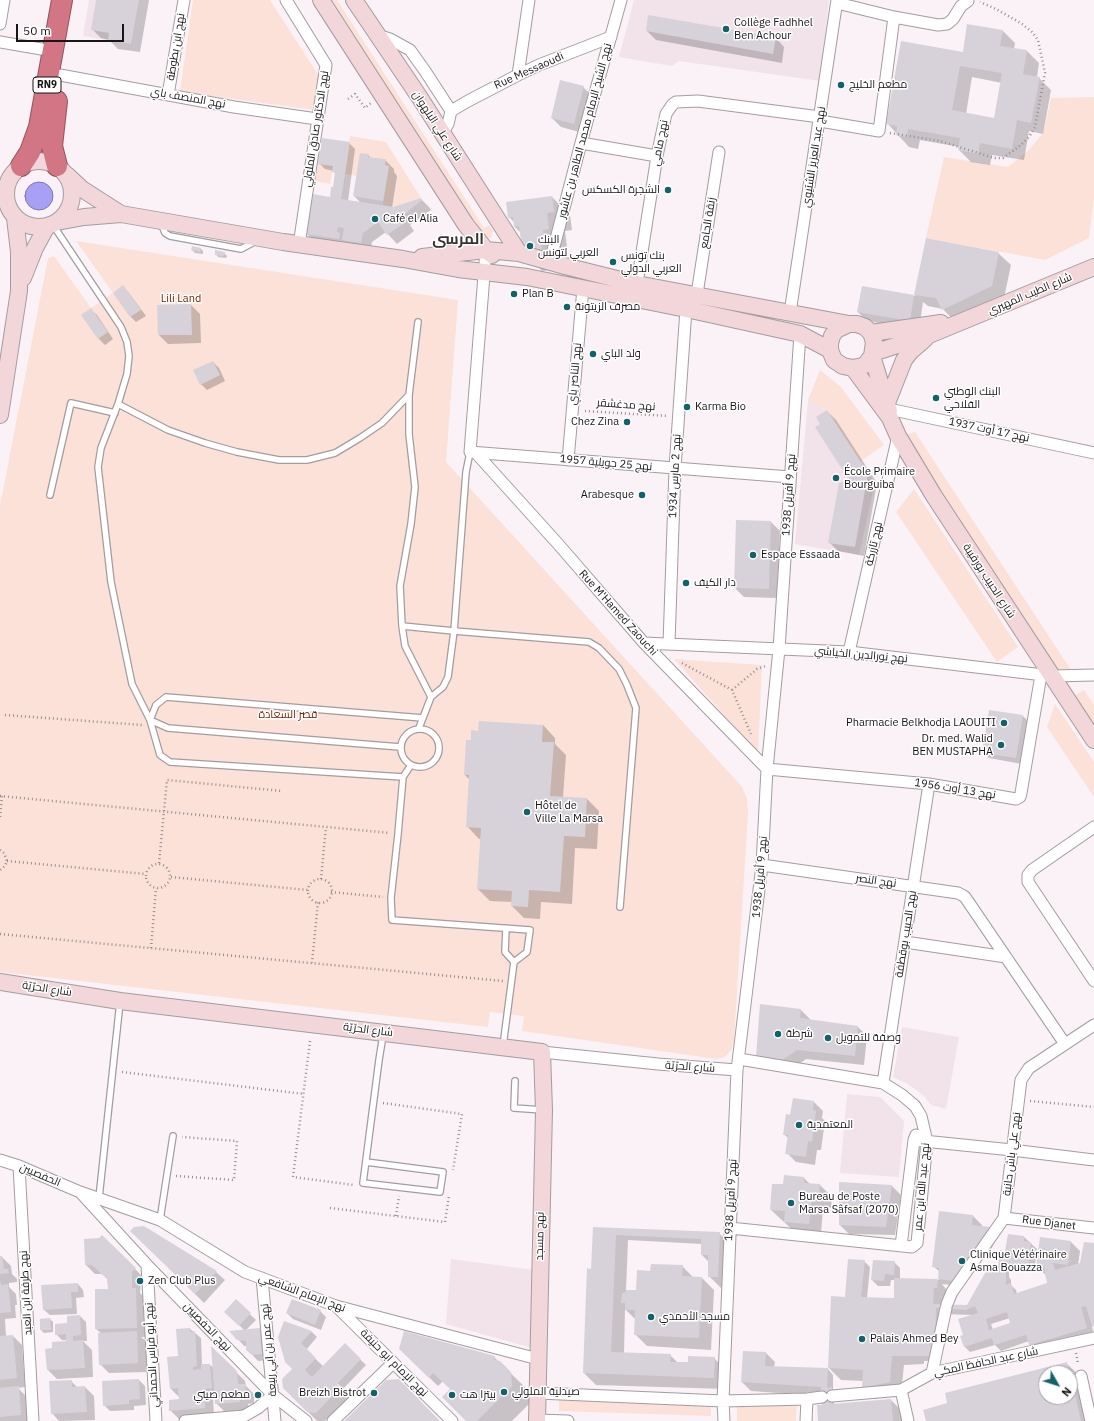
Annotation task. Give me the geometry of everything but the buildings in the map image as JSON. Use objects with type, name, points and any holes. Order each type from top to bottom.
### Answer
[{"type":"highway","name":"RN9","points":[[12,170],[30,152],[39,127],[62,0]]},
{"type":"highway","name":"RN9","points":[[61,170],[52,146],[52,135],[72,0]]},
{"type":"main road","points":[[321,0],[466,225],[486,250],[501,262],[528,277]]},
{"type":"main road","name":"شارع علي البلهوان","points":[[354,0],[519,254]]},
{"type":"main road","points":[[12,170],[33,161],[51,163],[82,189],[121,214]]},
{"type":"main road","name":"RN9","points":[[8,210],[6,190],[12,170]]},
{"type":"main road","name":"RN9","points":[[52,224],[66,213],[71,201],[72,190],[61,170]]},
{"type":"main road","points":[[8,210],[30,227],[84,217],[121,214],[299,245],[403,259],[458,269],[528,277],[800,334],[830,350]]},
{"type":"main road","points":[[0,415],[19,291],[19,252],[8,210]]},
{"type":"main road","points":[[19,291],[35,248],[52,224]]},
{"type":"main road","points":[[458,269],[473,262],[504,231]]},
{"type":"main road","points":[[403,259],[486,250],[519,254],[637,284],[697,294],[849,324],[857,324],[865,327],[871,333],[874,342],[873,355],[887,410]]},
{"type":"main road","name":"شارع الطيب المهيري","points":[[873,355],[967,320],[1094,267]]},
{"type":"main road","name":"شارع الطيب المهيري","points":[[871,333],[967,320]]},
{"type":"main road","points":[[849,324],[836,330],[832,336],[830,350],[834,360],[843,366],[854,368],[865,365],[873,355]]},
{"type":"main road","points":[[887,410],[904,360],[910,352],[929,335]]},
{"type":"main road","points":[[854,368],[887,410]]},
{"type":"main road","name":"شارع الحبيب بورقيبة","points":[[887,410],[898,436],[1046,675],[1094,740]]},
{"type":"main road","name":"شارع الحرّيّة","points":[[0,982],[120,1001],[542,1052]]},
{"type":"main road","name":"نهج مسجد","points":[[537,1420],[544,1110],[542,1052]]},
{"type":"street","points":[[0,24],[4,0]]},
{"type":"street","name":"نهج ابن بطوطة","points":[[168,95],[184,0]]},
{"type":"street","name":"نهج الدكتور صادق الملولي","points":[[286,0],[326,65],[299,245]]},
{"type":"street","points":[[518,75],[529,0]]},
{"type":"street","name":"نهج الشيخ الإمام محمد الطاهر بن عاشور","points":[[550,262],[581,143],[621,0]]},
{"type":"street","points":[[837,2],[894,17],[938,25],[947,24],[953,19],[961,6],[968,1]]},
{"type":"street","name":"نهج عبد العزيز الشتيوي","points":[[790,313],[837,2]]},
{"type":"street","points":[[879,131],[894,17]]},
{"type":"street","points":[[376,35],[407,47],[412,52],[451,111],[448,124],[442,134]]},
{"type":"street","name":"Rue Messaoudi","points":[[451,111],[539,65],[611,37]]},
{"type":"street","points":[[0,42],[53,51]]},
{"type":"street","name":"نهج المنصف باي","points":[[60,75],[168,95],[317,119]]},
{"type":"street","name":"نهج مامي","points":[[637,284],[657,156],[666,114],[676,102],[698,101],[820,119],[879,131]]},
{"type":"street","points":[[581,143],[657,156]]},
{"type":"street","name":"زنقة الجامع","points":[[697,294],[719,152]]},
{"type":"street","points":[[472,452],[483,271],[486,250]]},
{"type":"street","name":"نهج الناصر باي","points":[[568,460],[583,288]]},
{"type":"street","name":"نهج 2 مارس 1934","points":[[669,644],[675,468],[686,309]]},
{"type":"street","name":"نهج 9 أفريل 1938","points":[[724,1421],[723,1400],[737,1070],[762,865],[767,769],[779,654],[800,334]]},
{"type":"street","name":"نهج 17 أوت 1937","points":[[887,410],[1094,453]]},
{"type":"street","name":"نهج تازركة","points":[[849,652],[898,436]]},
{"type":"street","name":"نهج 25 جويلية 1957","points":[[472,452],[790,477]]},
{"type":"street","name":"Rue M'Hamed Zaouchi","points":[[472,452],[559,545],[644,643],[767,769]]},
{"type":"street","name":"نهج نورالدين الخياشي","points":[[644,643],[779,654],[849,652],[1046,675],[1094,675]]},
{"type":"street","name":"نهج 13 أوت 1956","points":[[767,769],[929,784],[1016,799],[1020,797],[1046,675]]},
{"type":"street","name":"نهج الحبيب بوقطفة","points":[[882,1083],[929,784]]},
{"type":"street","points":[[1094,827],[1032,870],[1028,875],[1028,882],[1094,981]]},
{"type":"street","name":"نهج النصر","points":[[762,865],[958,893],[962,895],[965,897],[1065,1044]]},
{"type":"street","points":[[905,942],[1006,957]]},
{"type":"street","name":"نهج علي باش حانبة","points":[[932,1373],[947,1306],[952,1292],[1004,1218],[1021,1080],[1029,1068],[1094,1026]]},
{"type":"street","name":"شارع الحرّيّة","points":[[542,1052],[658,1064],[737,1070]]},
{"type":"street","points":[[739,1059],[882,1083],[902,1095],[915,1106],[919,1111],[922,1121]]},
{"type":"street","name":"نهج عبد الله ابن عمر","points":[[901,1246],[914,1140],[922,1121]]},
{"type":"street","name":"نهج عبد الله ابن عمر","points":[[730,1228],[912,1247],[917,1243],[927,1142],[922,1121]]},
{"type":"street","points":[[914,1140],[1094,1160]]},
{"type":"street","name":"الحفصيين","points":[[0,1160],[19,1166],[80,1192]]},
{"type":"street","name":"نهج طرفة ابن العبد","points":[[19,1166],[33,1421]]},
{"type":"street","name":"نهج الإمام الشافعي","points":[[80,1192],[160,1220],[245,1272],[336,1306],[538,1359]]},
{"type":"street","name":"نهج الحفصيين","points":[[80,1192],[147,1266],[273,1396],[306,1421]]},
{"type":"street","name":"Rue Djanet","points":[[1004,1218],[1094,1228]]},
{"type":"street","name":"نهج أبو فراس الحمداني","points":[[147,1266],[156,1421]]},
{"type":"street","name":"نهج عمر بن ابي ربيعة","points":[[262,1278],[275,1421]]},
{"type":"street","name":"نهج الإمام ابو حنيفة","points":[[336,1306],[452,1421]]},
{"type":"street","name":"شارع عبد الحافظ المكي","points":[[538,1393],[723,1400],[807,1399],[901,1390],[932,1373],[1094,1338]]},
{"type":"street","points":[[333,1421],[393,1363]]},
{"type":"street","points":[[1081,1376],[1091,1421]]},
{"type":"street","points":[[901,1390],[908,1421]]},
{"type":"street","points":[[185,1421],[244,1416],[258,1408],[273,1396]]},
{"type":"street","points":[[806,1421],[807,1399]]},
{"type":"street","points":[[537,1420],[568,1421]]},
{"type":"lane","points":[[52,224],[121,328],[128,342],[128,374],[102,448],[98,467],[111,582],[132,684],[150,720],[160,755],[170,762],[403,777]]},
{"type":"lane","points":[[418,322],[409,395],[408,434],[415,487],[411,524],[400,586],[402,626],[405,646],[431,697]]},
{"type":"lane","points":[[118,404],[168,430],[205,443],[237,452],[279,460],[308,460],[335,453],[360,438],[382,423],[409,395]]},
{"type":"lane","points":[[50,494],[71,403],[114,413]]},
{"type":"lane","points":[[419,728],[429,731],[436,737],[440,748],[437,758],[425,767],[411,765],[402,756],[400,747],[407,734],[419,728],[431,697],[443,687],[448,677],[454,631],[466,472],[472,452]]},
{"type":"lane","points":[[402,626],[589,642],[599,648],[619,669],[636,708],[620,907]]},
{"type":"lane","points":[[150,720],[156,705],[166,697],[423,718]]},
{"type":"lane","points":[[150,720],[168,728],[400,747]]},
{"type":"lane","points":[[411,765],[403,777],[391,898],[392,920],[530,930],[527,952],[514,962],[503,1047]]},
{"type":"lane","points":[[506,928],[505,952],[514,962]]},
{"type":"lane","points":[[99,1198],[120,1001]]},
{"type":"lane","points":[[366,1162],[443,1172],[440,1192],[363,1183],[384,1032]]},
{"type":"lane","points":[[514,1081],[514,1108],[544,1110]]},
{"type":"lane","points":[[160,1220],[173,1136]]},
{"type":"path","points":[[879,131],[940,141],[994,158],[1003,158],[1029,137],[1035,127],[1045,73],[1038,40],[1032,32],[1009,16],[986,4],[976,1],[968,1]]},
{"type":"path","points":[[348,99],[355,94],[365,108],[381,94]]},
{"type":"path","name":"نهج مدغشقر","points":[[572,410],[678,416]]},
{"type":"path","points":[[669,644],[674,659],[732,690],[753,738]]},
{"type":"path","points":[[732,690],[757,669],[779,654]]},
{"type":"path","points":[[5,715],[141,726],[150,720]]},
{"type":"path","points":[[159,863],[167,780],[282,791]]},
{"type":"path","points":[[0,817],[1,796],[398,834]]},
{"type":"path","points":[[321,879],[326,827]]},
{"type":"path","points":[[0,850],[4,853],[7,861],[5,866],[0,870]]},
{"type":"path","points":[[7,861],[146,874]]},
{"type":"path","points":[[159,863],[164,864],[168,868],[171,877],[169,882],[162,888],[156,888],[148,884],[146,874],[150,866],[159,863]]},
{"type":"path","points":[[171,877],[308,890]]},
{"type":"path","points":[[321,879],[329,884],[331,892],[327,900],[318,902],[311,898],[308,890],[312,882],[321,879]]},
{"type":"path","points":[[150,948],[156,888]]},
{"type":"path","points":[[331,892],[391,898]]},
{"type":"path","points":[[312,963],[318,902]]},
{"type":"path","points":[[0,934],[511,982]]},
{"type":"path","points":[[310,1041],[293,1177],[358,1185],[363,1183]]},
{"type":"path","points":[[113,1071],[304,1094]]},
{"type":"path","points":[[1018,1100],[1094,1107]]},
{"type":"path","points":[[167,1176],[234,1180],[237,1141],[173,1136]]},
{"type":"path","points":[[396,1216],[400,1187]]},
{"type":"path","points":[[1073,1343],[1081,1376]]},
{"type":"shaded area","points":[[89,0],[139,0],[131,44],[83,36]]},
{"type":"shaded area","name":"Collège Fadhhel Ben Achour","points":[[634,0],[829,0],[820,81],[679,61],[672,66],[619,57]]},
{"type":"shaded area","points":[[39,182],[49,186],[53,196],[49,206],[39,210],[29,206],[25,196],[29,186]]},
{"type":"shaded area","name":"École Primaire Bourguiba","points":[[808,400],[827,410],[875,483],[859,555],[795,544]]},
{"type":"shaded area","points":[[902,1027],[959,1037],[946,1109],[931,1105],[923,1095],[908,1084],[893,1077]]},
{"type":"shaded area","points":[[847,1094],[880,1097],[904,1121],[899,1177],[840,1173]]},
{"type":"shaded area","points":[[451,1259],[534,1270],[532,1348],[446,1324]]},
{"type":"green space","points":[[193,0],[270,0],[319,76],[315,110],[180,92]]},
{"type":"green space","points":[[328,0],[337,0],[484,228],[489,225],[493,231],[491,238],[484,238]]},
{"type":"green space","points":[[1094,97],[1094,198],[1089,238],[1045,260],[926,238],[944,157],[1008,167],[1028,151],[1043,133],[1051,98]]},
{"type":"green space","points":[[350,136],[386,142],[421,198],[393,207],[383,205],[389,166],[385,165],[385,159],[368,157],[369,154],[357,176],[345,174]]},
{"type":"green space","points":[[318,164],[333,166],[330,184],[315,181]]},
{"type":"green space","name":"قصر السعادة","points":[[76,241],[458,300],[446,462],[734,778],[742,787],[747,799],[748,813],[734,1039],[732,1049],[725,1057],[716,1059],[522,1031],[524,1016],[490,1012],[488,1027],[0,972],[0,506],[48,258],[54,256],[91,308],[113,293]]},
{"type":"green space","points":[[820,370],[841,387],[884,445],[861,461],[827,410],[808,400]]},
{"type":"green space","points":[[915,432],[1071,670],[1055,670],[901,436]]},
{"type":"green space","points":[[914,489],[1018,647],[997,662],[896,512]]},
{"type":"green space","points":[[674,659],[762,665],[758,753]]},
{"type":"green space","points":[[1084,690],[1094,705],[1094,728],[1073,697]]},
{"type":"green space","points":[[1055,704],[1094,762],[1094,797],[1047,727]]},
{"type":"green space","points":[[559,1399],[711,1404],[711,1416],[559,1411]]},
{"type":"green space","points":[[737,1403],[797,1404],[796,1421],[737,1421]]},
{"type":"place","name":"Collège Fadhhel Ben Achour","points":[[726,29]]},
{"type":"place","name":"مطعم الخليج","points":[[841,85]]},
{"type":"place","name":"الشجرة الكسكس","points":[[668,190]]},
{"type":"place","name":"Café el Alia","points":[[375,219]]},
{"type":"place","name":"البنك العربي لتونس","points":[[530,246]]},
{"type":"place","name":"بنك تونس العربي الدولي","points":[[613,262]]},
{"type":"place","name":"Plan B","points":[[514,294]]},
{"type":"place","name":"مصرف الزيتونة","points":[[567,307]]},
{"type":"place","name":"ولد الباي","points":[[593,354]]},
{"type":"place","name":"البنك الوطني الفلاحي","points":[[936,398]]},
{"type":"place","name":"Karma Bio","points":[[687,407]]},
{"type":"place","name":"Chez Zina","points":[[627,422]]},
{"type":"place","name":"École Primaire Bourguiba","points":[[836,478]]},
{"type":"place","name":"Arabesque","points":[[642,495]]},
{"type":"place","name":"Espace Essaada","points":[[753,555]]},
{"type":"place","name":"دار الكيف","points":[[686,583]]},
{"type":"place","name":"Pharmacie Belkhodja LAOUITI","points":[[1004,723]]},
{"type":"place","name":"Dr. med. Walid BEN MUSTAPHA","points":[[1001,745]]},
{"type":"place","name":"Hôtel de Ville La Marsa","points":[[527,812]]},
{"type":"place","name":"شرطة","points":[[778,1034]]},
{"type":"place","name":"وصفة للتمويل","points":[[828,1038]]},
{"type":"place","name":"المعتمدية","points":[[799,1125]]},
{"type":"place","name":"Bureau de Poste Marsa Sâfsaf (2070)","points":[[791,1203]]},
{"type":"place","name":"Clinique Vétérinaire Asma Bouazza","points":[[962,1261]]},
{"type":"place","name":"Zen Club Plus","points":[[140,1281]]},
{"type":"place","name":"مسجد الأحمدي","points":[[651,1317]]},
{"type":"place","name":"Palais Ahmed Bey","points":[[862,1339]]},
{"type":"place","name":"صيدلية الملولي","points":[[504,1392]]},
{"type":"place","name":"Breizh Bistrot","points":[[374,1393]]},
{"type":"place","name":"مطعم صيني","points":[[258,1395]]},
{"type":"place","name":"بيتزا هت","points":[[452,1395]]},
{"type":"district","name":"المرسى","points":[[458,240]]},
{"type":"park label","name":"Lili Land","points":[[181,299]]}]
